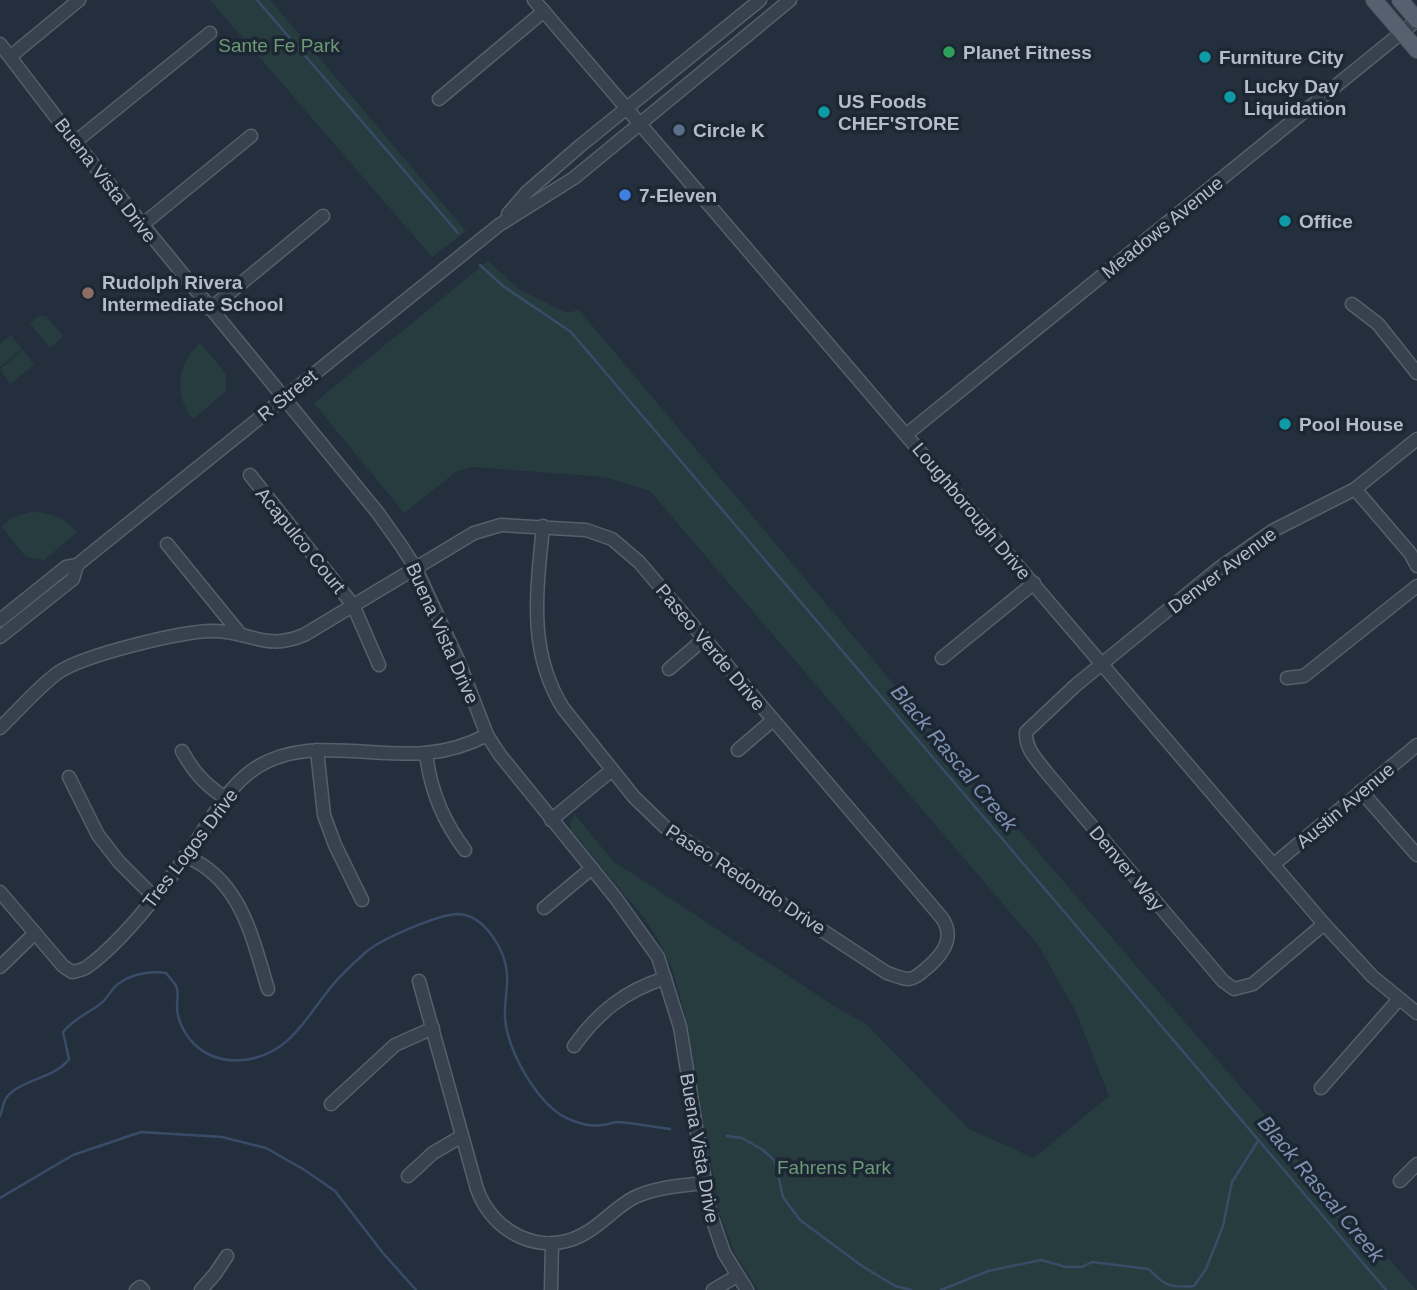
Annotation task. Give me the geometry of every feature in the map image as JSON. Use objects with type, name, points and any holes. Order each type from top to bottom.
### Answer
[{"type":"main road","points":[[1374,0],[1417,50]]},
{"type":"main road","points":[[1400,0],[1417,20]]},
{"type":"street","points":[[10,56],[79,0]]},
{"type":"street","name":"Loughborough Drive","points":[[534,0],[1324,924],[1373,977],[1417,1013]]},
{"type":"street","name":"R Street","points":[[499,225],[527,192],[760,0]]},
{"type":"street","points":[[761,24],[767,9],[777,0]]},
{"type":"street","name":"R Street","points":[[0,621],[66,567],[77,565],[499,225],[574,178],[790,0]]},
{"type":"street","points":[[439,100],[544,11]]},
{"type":"street","name":"Meadows Avenue","points":[[907,434],[1417,20]]},
{"type":"street","points":[[75,142],[210,33]]},
{"type":"street","name":"Buena Vista Drive","points":[[0,44],[75,142],[378,513],[415,567],[458,660],[487,735],[658,957],[680,1027],[704,1182],[718,1237],[747,1290]]},
{"type":"street","points":[[142,225],[251,136]]},
{"type":"street","points":[[210,309],[323,216]]},
{"type":"street","points":[[1352,304],[1369,314],[1417,373]]},
{"type":"street","name":"Denver Avenue","points":[[1102,664],[1231,559],[1274,530],[1355,489],[1417,439]]},
{"type":"street","name":"Acapulco Court","points":[[250,475],[353,605],[379,666]]},
{"type":"street","points":[[1355,489],[1410,553],[1417,566]]},
{"type":"street","name":"Paseo Verde Drive","points":[[0,728],[56,674],[92,657],[178,636],[214,631],[265,642],[292,640],[474,533],[500,525],[586,530],[612,539],[639,562],[942,918]]},
{"type":"street","name":"Paseo Redondo Drive","points":[[543,526],[536,592],[542,663],[563,708],[634,797],[665,827],[887,973],[905,979],[912,978],[938,958],[947,939],[947,928],[942,918]]},
{"type":"street","points":[[167,544],[241,635]]},
{"type":"street","name":"R Street","points":[[0,637],[73,579],[77,565]]},
{"type":"street","points":[[942,658],[1034,583]]},
{"type":"street","points":[[1287,678],[1304,676],[1417,586]]},
{"type":"street","points":[[669,669],[704,639]]},
{"type":"street","name":"Denver Way","points":[[1102,664],[1037,720],[1026,732],[1025,741],[1029,751],[1047,773],[1223,981],[1234,989],[1253,984],[1324,924]]},
{"type":"street","points":[[738,750],[773,720]]},
{"type":"street","name":"Tres Logos Drive","points":[[35,933],[72,972],[86,969],[125,931],[154,897],[224,797],[262,764],[291,752],[317,750],[386,754],[451,750],[487,735]]},
{"type":"street","name":"Austin Avenue","points":[[1273,865],[1417,745]]},
{"type":"street","points":[[317,750],[324,815],[362,900]]},
{"type":"street","points":[[182,751],[196,775],[209,788],[224,797]]},
{"type":"street","points":[[426,753],[438,805],[465,850]]},
{"type":"street","points":[[551,820],[612,770]]},
{"type":"street","points":[[69,777],[98,835],[119,862],[154,897]]},
{"type":"street","points":[[1360,791],[1417,855]]},
{"type":"street","points":[[185,856],[202,863],[220,878],[234,897],[248,925],[268,989]]},
{"type":"street","points":[[544,908],[592,868]]},
{"type":"street","points":[[0,892],[35,933],[0,967]]},
{"type":"street","points":[[573,1046],[603,1010],[638,988],[665,978]]},
{"type":"street","points":[[419,981],[480,1198],[495,1220],[514,1235],[527,1240],[552,1243],[581,1236],[638,1195],[704,1182]]},
{"type":"street","points":[[1321,1088],[1399,999]]},
{"type":"street","points":[[331,1104],[395,1045],[433,1028]]},
{"type":"street","points":[[408,1176],[432,1153],[463,1136]]},
{"type":"street","points":[[1400,1181],[1417,1164]]},
{"type":"street","points":[[551,1290],[552,1243]]},
{"type":"street","points":[[201,1290],[227,1256]]},
{"type":"street","points":[[713,1290],[737,1276]]},
{"type":"street","points":[[136,1290],[141,1287],[143,1290]]},
{"type":"green space","name":"Sante Fe Park","points":[[210,0],[270,0],[466,231],[432,257]]},
{"type":"green space","name":"Fahrens Park","points":[[488,261],[520,290],[567,313],[579,310],[912,706],[1416,1290],[758,1290],[735,1254],[720,1214],[683,1007],[672,968],[644,918],[571,830],[570,823],[575,815],[613,861],[866,1024],[969,1129],[1034,1158],[1109,1096],[1075,1010],[1038,945],[650,491],[604,477],[473,467],[457,471],[404,513],[314,403]]},
{"type":"green space","points":[[39,316],[46,316],[63,336],[50,348],[30,323]]},
{"type":"green space","points":[[11,335],[22,349],[0,367],[0,344]]},
{"type":"green space","points":[[200,343],[226,374],[226,391],[193,419],[182,400],[180,380],[186,360]]},
{"type":"green space","points":[[23,350],[34,364],[10,384],[0,369]]},
{"type":"green space","points":[[31,512],[57,517],[77,532],[44,560],[26,557],[1,526],[16,516]]},
{"type":"waterway","name":"Black Rascal Creek","points":[[257,0],[458,233]]},
{"type":"waterway","name":"Black Rascal Creek","points":[[480,265],[503,286],[571,332],[1386,1290]]},
{"type":"waterway","points":[[0,1116],[10,1093],[63,1066],[69,1059],[63,1032],[102,1003],[115,986],[129,977],[166,973],[177,988],[178,1017],[182,1027],[199,1049],[217,1058],[229,1060],[260,1057],[286,1042],[336,981],[366,952],[397,934],[458,914],[468,916],[485,927],[503,955],[507,975],[507,1031],[518,1062],[547,1104],[559,1114],[586,1125],[598,1126],[618,1122],[670,1129]]},
{"type":"waterway","points":[[0,1198],[73,1155],[141,1132],[222,1137],[266,1148],[335,1191],[383,1253],[416,1290]]},
{"type":"waterway","points":[[727,1136],[742,1138],[763,1150],[775,1161],[783,1197],[800,1220],[862,1266],[895,1286],[911,1290]]},
{"type":"waterway","points":[[941,1290],[988,1271],[1041,1260],[1066,1267],[1082,1267],[1092,1262],[1149,1269],[1168,1285],[1194,1286],[1206,1269],[1223,1226],[1232,1182],[1258,1141]]},
{"type":"place","name":"Planet Fitness","points":[[949,52]]},
{"type":"place","name":"Furniture City","points":[[1205,57]]},
{"type":"place","name":"Lucky Day Liquidation","points":[[1230,97]]},
{"type":"place","name":"US Foods CHEF'STORE","points":[[824,112]]},
{"type":"place","name":"Circle K","points":[[679,130]]},
{"type":"place","name":"7-Eleven","points":[[625,195]]},
{"type":"place","name":"Office","points":[[1285,221]]},
{"type":"place","name":"Rudolph Rivera Intermediate School","points":[[88,293]]},
{"type":"place","name":"Pool House","points":[[1285,424]]}]
